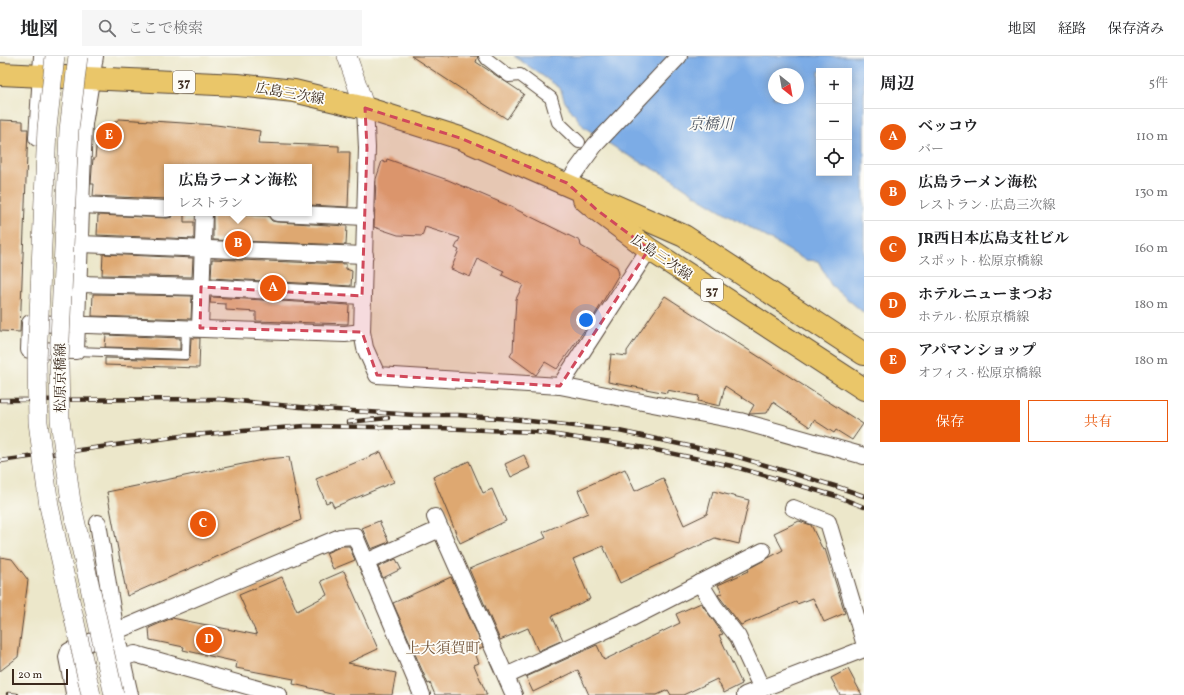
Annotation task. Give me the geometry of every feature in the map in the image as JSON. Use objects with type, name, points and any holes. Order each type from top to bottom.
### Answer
[{"type":"main road","name":"広島三次線","points":[[0,74],[41,66],[91,78],[238,85],[294,91],[366,108],[460,138],[567,183],[684,236],[864,354]]},
{"type":"main road","name":"広島三次線","points":[[567,183],[597,210],[649,249],[864,389]]},
{"type":"street","name":"松原京橋線","points":[[55,56],[47,128],[37,362],[38,422],[49,506],[82,694]]},
{"type":"street","name":"松原京橋線","points":[[78,56],[69,130],[59,362],[60,420],[71,502],[114,695]]},
{"type":"street","points":[[41,66],[29,350],[76,351],[84,124],[95,56]]},
{"type":"street","points":[[347,56],[366,108],[366,217],[362,296],[362,332],[365,348],[377,375],[560,386],[740,421],[864,456]]},
{"type":"street","points":[[485,56],[510,76],[520,75],[551,98],[558,122],[587,144]]},
{"type":"street","points":[[567,183],[587,144],[679,56]]},
{"type":"street","points":[[81,205],[164,209]]},
{"type":"street","points":[[312,215],[366,217]]},
{"type":"street","points":[[193,328],[201,287],[204,216]]},
{"type":"street","points":[[80,244],[365,255]]},
{"type":"street","points":[[560,386],[649,249]]},
{"type":"street","points":[[78,284],[201,287],[362,296]]},
{"type":"street","points":[[30,323],[345,334],[362,332]]},
{"type":"street","points":[[793,508],[828,522],[864,642]]},
{"type":"street","points":[[98,523],[116,633],[130,695]]},
{"type":"street","points":[[366,562],[437,523],[514,695]]},
{"type":"street","points":[[82,694],[67,658],[69,651],[116,633],[340,537],[354,536],[422,695]]},
{"type":"street","points":[[506,676],[628,620],[763,551]]},
{"type":"street","points":[[700,583],[714,606],[738,637],[762,689]]},
{"type":"street","points":[[745,695],[864,649]]},
{"type":"street","points":[[122,658],[135,654],[279,695]]},
{"type":"lane","points":[[76,351],[185,355],[193,328]]},
{"type":"highlighted area","points":[[365,108],[460,138],[567,183],[597,210],[649,249],[560,386],[377,375],[362,332],[200,328],[201,287],[362,296],[367,148]]},
{"type":"water","name":"京橋川","points":[[514,56],[864,56],[864,313],[831,285],[818,261],[805,260],[700,198],[669,177],[622,152],[584,127],[565,102],[560,88]]},
{"type":"building","points":[[411,56],[478,56],[476,62],[524,94],[507,119]]},
{"type":"building","points":[[119,119],[216,125],[260,131],[258,143],[339,146],[339,152],[350,152],[348,207],[312,205],[312,164],[164,164],[164,199],[93,196],[94,184],[91,184],[92,169],[93,159],[95,159],[97,137]]},
{"type":"building","points":[[0,120],[23,121],[23,129],[28,129],[20,332],[0,331]]},
{"type":"building","points":[[387,159],[448,180],[509,206],[580,241],[581,246],[617,267],[619,274],[593,318],[557,369],[545,362],[536,375],[510,356],[513,351],[516,299],[523,285],[502,275],[504,271],[478,259],[470,277],[451,269],[459,250],[455,248],[460,238],[425,227],[422,236],[398,235],[374,227],[376,179],[382,161],[386,163]]},
{"type":"building","points":[[98,215],[184,216],[184,222],[194,222],[194,239],[97,235]]},
{"type":"building","points":[[213,216],[268,216],[272,221],[277,222],[347,226],[346,245],[213,240]]},
{"type":"building","points":[[103,254],[193,258],[192,277],[102,275]]},
{"type":"building","points":[[212,259],[346,264],[346,269],[352,271],[351,286],[211,278]]},
{"type":"building","points":[[93,294],[192,296],[191,319],[92,316]]},
{"type":"building","points":[[665,296],[863,424],[852,440],[836,430],[834,433],[814,420],[810,427],[773,402],[767,413],[749,414],[754,405],[725,386],[720,406],[698,401],[699,396],[667,390],[667,393],[608,382],[611,354],[627,356],[627,351]]},
{"type":"building","points":[[211,297],[349,305],[348,324],[256,321],[256,312],[226,310],[226,304],[210,303]]},
{"type":"building","points":[[106,335],[180,338],[180,349],[105,347]]},
{"type":"building","points":[[191,338],[200,338],[199,368],[105,365],[105,358],[187,360],[190,355]]},
{"type":"building","points":[[381,452],[394,482],[334,507],[331,501],[326,503],[316,479]]},
{"type":"building","points":[[524,455],[530,468],[511,477],[505,464]]},
{"type":"building","points":[[289,457],[301,520],[127,596],[107,492],[267,459]]},
{"type":"building","points":[[469,461],[483,493],[492,489],[506,521],[460,543],[433,477]]},
{"type":"building","points":[[625,469],[635,491],[663,478],[684,525],[707,514],[713,491],[749,500],[739,544],[715,538],[620,583],[603,546],[573,559],[590,599],[552,616],[563,640],[538,651],[528,628],[500,640],[469,569],[546,538],[543,532],[588,513],[578,490]]},
{"type":"building","points":[[379,521],[389,542],[371,549],[362,528]]},
{"type":"building","points":[[799,521],[811,525],[823,550],[825,549],[845,613],[824,622],[813,598],[797,604],[796,602],[741,625],[718,595],[722,593],[718,585],[749,571],[748,569],[783,550],[774,533]]},
{"type":"building","points":[[342,546],[349,546],[355,560],[333,569],[326,553]]},
{"type":"building","points":[[0,557],[12,559],[28,580],[18,657],[0,671]]},
{"type":"building","points":[[396,559],[401,569],[383,578],[378,567]]},
{"type":"building","points":[[344,571],[378,649],[348,663],[396,673],[392,695],[335,695],[293,684],[294,679],[236,668],[237,662],[183,650],[184,647],[150,640],[149,628],[172,618],[257,635],[239,595],[282,577],[297,611],[327,595],[321,581]]},
{"type":"building","points":[[451,577],[483,647],[474,651],[479,663],[474,665],[487,695],[435,695],[430,683],[428,684],[393,603]]},
{"type":"building","points":[[701,603],[723,634],[719,635],[742,684],[724,693],[717,679],[683,695],[671,695],[668,690],[657,695],[589,695],[578,670],[533,692],[526,677],[597,645],[604,660],[680,623],[676,614]]},
{"type":"building","points":[[848,669],[862,695],[840,695],[831,678]]},
{"type":"railway","points":[[0,400],[219,399],[321,409],[416,415],[458,415],[521,420],[619,431],[735,456],[864,496]]},
{"type":"railway","points":[[348,422],[388,418]]},
{"type":"railway","points":[[0,461],[181,436],[305,426],[439,428],[536,432],[646,448],[732,466],[836,496],[864,507]]},
{"type":"railway","points":[[8,694],[17,695]]},
{"type":"place","name":"アパマンショップ","points":[[109,136]]},
{"type":"place","name":"広島ラーメン海松","points":[[238,244]]},
{"type":"place","name":"ベッコウ","points":[[273,288]]},
{"type":"place","name":"JR西日本広島支社ビル","points":[[203,524]]},
{"type":"place","name":"ホテルニューまつお","points":[[209,640]]},
{"type":"district","name":"上大須賀町","points":[[443,648]]}]
